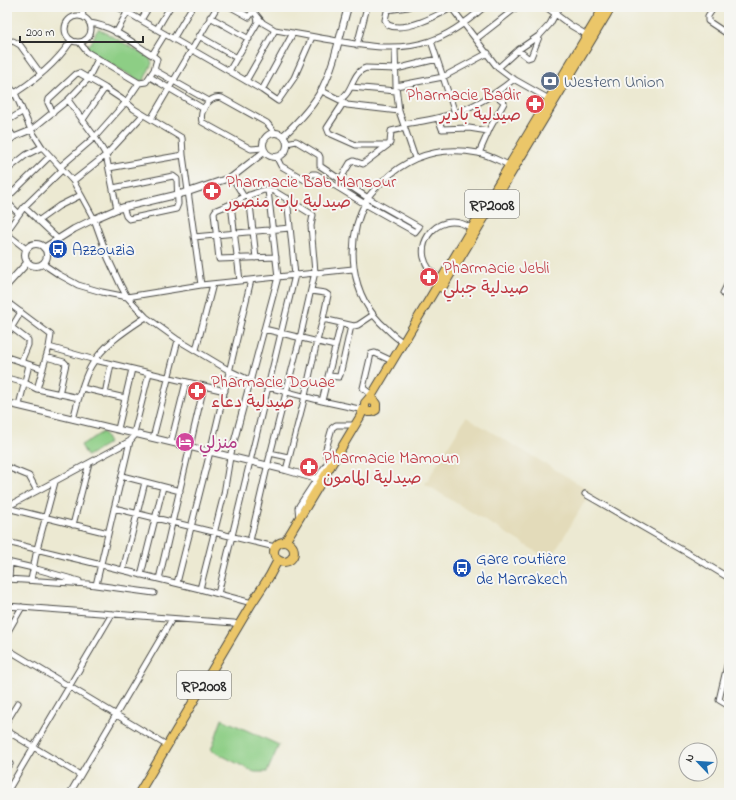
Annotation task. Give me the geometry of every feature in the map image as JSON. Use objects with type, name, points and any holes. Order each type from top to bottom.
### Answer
[{"type":"highway","name":"RP2008","points":[[287,543],[319,480],[369,402],[440,279],[604,7]]},
{"type":"highway","name":"RP2008","points":[[369,402],[377,396],[611,7]]},
{"type":"highway","name":"RP2008","points":[[287,543],[362,423],[376,408],[369,402]]},
{"type":"highway","name":"RP2008","points":[[139,793],[269,577],[280,561],[289,561],[294,556],[294,548],[287,543],[280,543],[276,547]]},
{"type":"highway","points":[[276,547],[275,555],[280,561]]},
{"type":"street","points":[[82,7],[83,17]]},
{"type":"street","points":[[118,7],[129,10],[164,34],[262,90],[278,101],[294,78],[312,37]]},
{"type":"street","points":[[142,20],[149,7]]},
{"type":"street","points":[[157,29],[170,7]]},
{"type":"street","points":[[173,39],[192,7]]},
{"type":"street","points":[[151,119],[216,7]]},
{"type":"street","points":[[231,7],[275,30],[374,48],[395,48],[430,41],[464,24],[484,7]]},
{"type":"street","points":[[283,136],[294,126],[322,90],[330,73],[348,7]]},
{"type":"street","points":[[357,45],[367,7]]},
{"type":"street","points":[[408,7],[387,8],[385,17],[386,22],[390,26],[396,27],[422,22],[452,7],[498,68],[514,79],[549,98]]},
{"type":"street","points":[[476,39],[517,7]]},
{"type":"street","points":[[546,7],[555,15],[587,35]]},
{"type":"street","points":[[498,68],[518,50],[539,37],[547,28],[559,7]]},
{"type":"street","points":[[714,7],[708,16],[708,21],[729,35]]},
{"type":"street","points":[[249,17],[251,9]]},
{"type":"street","points":[[251,9],[258,20]]},
{"type":"street","points":[[116,33],[129,10]]},
{"type":"street","points":[[78,16],[83,17],[90,24],[92,27],[90,36],[88,39],[80,43],[71,41],[66,34],[65,26],[70,19],[78,16]]},
{"type":"street","points":[[210,17],[249,39]]},
{"type":"street","points":[[229,71],[249,39],[258,20]]},
{"type":"street","points":[[80,43],[85,50],[98,59],[139,83],[146,82],[154,70],[157,60],[152,55],[102,26],[90,24]]},
{"type":"street","points":[[246,81],[275,30]]},
{"type":"street","points":[[262,90],[293,33]]},
{"type":"street","points":[[152,55],[164,34]]},
{"type":"street","points":[[199,36],[237,58]]},
{"type":"street","points":[[518,50],[530,58],[539,37]]},
{"type":"street","points":[[7,43],[13,41],[20,45],[41,74]]},
{"type":"street","points":[[7,98],[52,65],[71,41]]},
{"type":"street","points":[[430,41],[455,113]]},
{"type":"street","points":[[395,48],[396,89],[404,126],[415,158]]},
{"type":"street","points":[[351,86],[396,89],[443,77],[488,53]]},
{"type":"street","points":[[7,143],[14,137],[31,130],[68,100],[88,79],[98,59]]},
{"type":"street","points":[[388,145],[356,145],[329,133],[327,128],[358,73],[364,68],[396,69],[437,59]]},
{"type":"street","points":[[154,70],[208,101]]},
{"type":"street","points":[[53,113],[48,102],[49,99],[76,74],[79,73],[182,138],[201,285]]},
{"type":"street","points":[[150,76],[204,109]]},
{"type":"street","points":[[340,180],[350,163],[354,161],[364,164],[388,145],[390,143],[391,131],[404,126],[455,113],[494,94],[514,79]]},
{"type":"street","points":[[26,249],[7,232],[19,214],[61,168],[95,137],[126,102],[139,83]]},
{"type":"street","points":[[7,84],[15,93],[31,130],[42,147],[73,181],[94,219],[114,274],[127,296],[146,317],[178,340],[230,371],[251,381],[322,401],[359,409],[369,402],[363,388],[371,354],[375,353],[392,362]]},
{"type":"street","points":[[82,121],[105,88]]},
{"type":"street","points":[[322,90],[347,105],[400,111]]},
{"type":"street","points":[[479,153],[488,132],[504,103],[494,94]]},
{"type":"street","points":[[216,97],[222,98],[267,123],[275,133],[283,136],[287,143],[284,154],[277,158],[270,157],[263,150],[251,149],[202,122],[202,115],[208,101],[216,97]]},
{"type":"street","points":[[68,100],[106,155],[113,188],[120,208],[129,219],[176,209],[178,204],[177,179],[173,176],[113,188]]},
{"type":"street","points":[[7,121],[22,112]]},
{"type":"street","points":[[73,181],[106,155],[143,114]]},
{"type":"street","points":[[438,118],[442,129],[469,128],[488,132]]},
{"type":"street","points":[[7,128],[14,137]]},
{"type":"street","points":[[263,150],[263,141],[265,138],[271,133],[275,133]]},
{"type":"street","points":[[277,158],[281,166],[305,180],[315,174],[415,232],[419,227],[368,198],[319,165],[319,155],[296,141],[287,143]]},
{"type":"street","points":[[7,170],[26,155],[42,147]]},
{"type":"street","points":[[44,248],[94,219],[120,208],[188,192],[232,176],[263,150]]},
{"type":"street","points":[[403,342],[383,326],[373,314],[359,289],[354,269],[353,246],[358,224],[368,198],[391,173],[415,158],[441,151],[479,153],[509,165]]},
{"type":"street","points":[[109,168],[183,154]]},
{"type":"street","points":[[7,198],[50,156]]},
{"type":"street","points":[[7,161],[12,165]]},
{"type":"street","points":[[232,176],[247,196],[256,258]]},
{"type":"street","points":[[200,589],[224,494],[230,457],[278,277],[268,190]]},
{"type":"street","points":[[250,541],[270,453],[300,338],[315,272],[310,226],[313,215],[288,198],[274,191],[268,190],[247,196],[214,211],[215,234],[219,259],[238,260],[276,257]]},
{"type":"street","points":[[38,220],[59,206],[81,195]]},
{"type":"street","points":[[218,594],[295,275],[288,198]]},
{"type":"street","points":[[7,202],[19,214]]},
{"type":"street","points":[[231,204],[240,281]]},
{"type":"street","points":[[24,207],[58,239]]},
{"type":"street","points":[[440,279],[430,272],[424,259],[423,250],[428,236],[438,226],[446,223],[461,223],[471,228]]},
{"type":"street","points":[[194,237],[290,228]]},
{"type":"street","points":[[35,244],[44,248],[47,258],[43,264],[37,267],[27,263],[24,256],[26,249],[35,244]]},
{"type":"street","points":[[7,285],[27,263]]},
{"type":"street","points":[[43,264],[82,287],[127,296],[201,285],[354,269]]},
{"type":"street","points":[[177,583],[192,527],[251,280]]},
{"type":"street","points":[[729,281],[723,293],[729,298]]},
{"type":"street","points":[[196,350],[213,284]]},
{"type":"street","points":[[286,470],[288,457],[305,396],[328,295],[325,293],[311,291]]},
{"type":"street","points":[[7,302],[51,335],[37,390]]},
{"type":"street","points":[[7,335],[21,312]]},
{"type":"street","points":[[323,319],[351,326],[358,325],[373,314]]},
{"type":"street","points":[[73,418],[82,388],[95,360],[109,343],[146,317]]},
{"type":"street","points":[[322,401],[341,323]]},
{"type":"street","points":[[329,376],[339,377],[340,375],[351,326]]},
{"type":"street","points":[[12,327],[28,340],[28,345],[21,362]]},
{"type":"street","points":[[264,329],[335,346]]},
{"type":"street","points":[[153,438],[178,340]]},
{"type":"street","points":[[49,347],[111,364],[225,391]]},
{"type":"street","points":[[59,394],[66,365],[64,362],[66,352]]},
{"type":"street","points":[[7,357],[43,369]]},
{"type":"street","points":[[46,358],[64,362]]},
{"type":"street","points":[[105,394],[111,364]]},
{"type":"street","points":[[19,405],[29,365]]},
{"type":"street","points":[[118,429],[132,369]]},
{"type":"street","points":[[96,585],[130,441],[135,434],[149,373]]},
{"type":"street","points":[[7,378],[25,383],[37,390],[79,398]]},
{"type":"street","points":[[171,442],[186,382]]},
{"type":"street","points":[[159,579],[204,386]]},
{"type":"street","points":[[82,388],[125,398]]},
{"type":"street","points":[[7,402],[286,470],[319,480],[330,459],[325,452],[333,426],[355,425]]},
{"type":"street","points":[[7,508],[130,441]]},
{"type":"street","points":[[270,453],[288,457]]},
{"type":"street","points":[[73,525],[90,463]]},
{"type":"street","points":[[7,467],[29,476],[37,491]]},
{"type":"street","points":[[122,476],[180,491]]},
{"type":"street","points":[[31,580],[37,549],[55,482]]},
{"type":"street","points":[[123,570],[145,482]]},
{"type":"street","points":[[141,575],[163,487]]},
{"type":"street","points":[[585,494],[729,578]]},
{"type":"street","points":[[7,508],[108,533]]},
{"type":"street","points":[[114,508],[276,547]]},
{"type":"street","points":[[7,542],[177,583],[252,603]]},
{"type":"street","points":[[88,584],[33,568],[9,563],[8,579],[88,584],[154,593]]},
{"type":"street","points":[[7,606],[234,623],[239,626]]},
{"type":"street","points":[[7,633],[22,607]]},
{"type":"street","points":[[7,792],[112,614]]},
{"type":"street","points":[[70,793],[172,619]]},
{"type":"street","points":[[7,649],[168,746]]},
{"type":"street","points":[[729,657],[728,673],[718,700],[729,706]]},
{"type":"street","points":[[7,721],[18,702]]},
{"type":"street","points":[[7,731],[80,775]]},
{"type":"shaded area","points":[[466,417],[591,491],[550,560],[425,484]]},
{"type":"green space","points":[[99,29],[150,58],[152,63],[144,80],[140,81],[87,50],[87,46],[90,44]]},
{"type":"green space","points":[[103,432],[109,443],[87,456],[81,445]]},
{"type":"green space","points":[[222,719],[279,745],[267,772],[254,772],[211,750]]},
{"type":"place","name":"Western Union","points":[[550,81]]},
{"type":"place","name":"Pharmacie Badir صيدلية بادير","points":[[535,104]]},
{"type":"place","name":"Pharmacie Bab Mansour صيدلية باب منصور","points":[[212,191]]},
{"type":"place","name":"Azzouzia","points":[[58,249]]},
{"type":"place","name":"Pharmacie Jebli صيدلية جبلي","points":[[429,277]]},
{"type":"place","name":"Pharmacie Douae صيدلية دعاء","points":[[197,391]]},
{"type":"place","name":"منزلي","points":[[185,442]]},
{"type":"place","name":"Pharmacie Mamoun صيدلية المامون","points":[[309,467]]},
{"type":"place","name":"Gare routière de Marrakech","points":[[462,568]]}]
